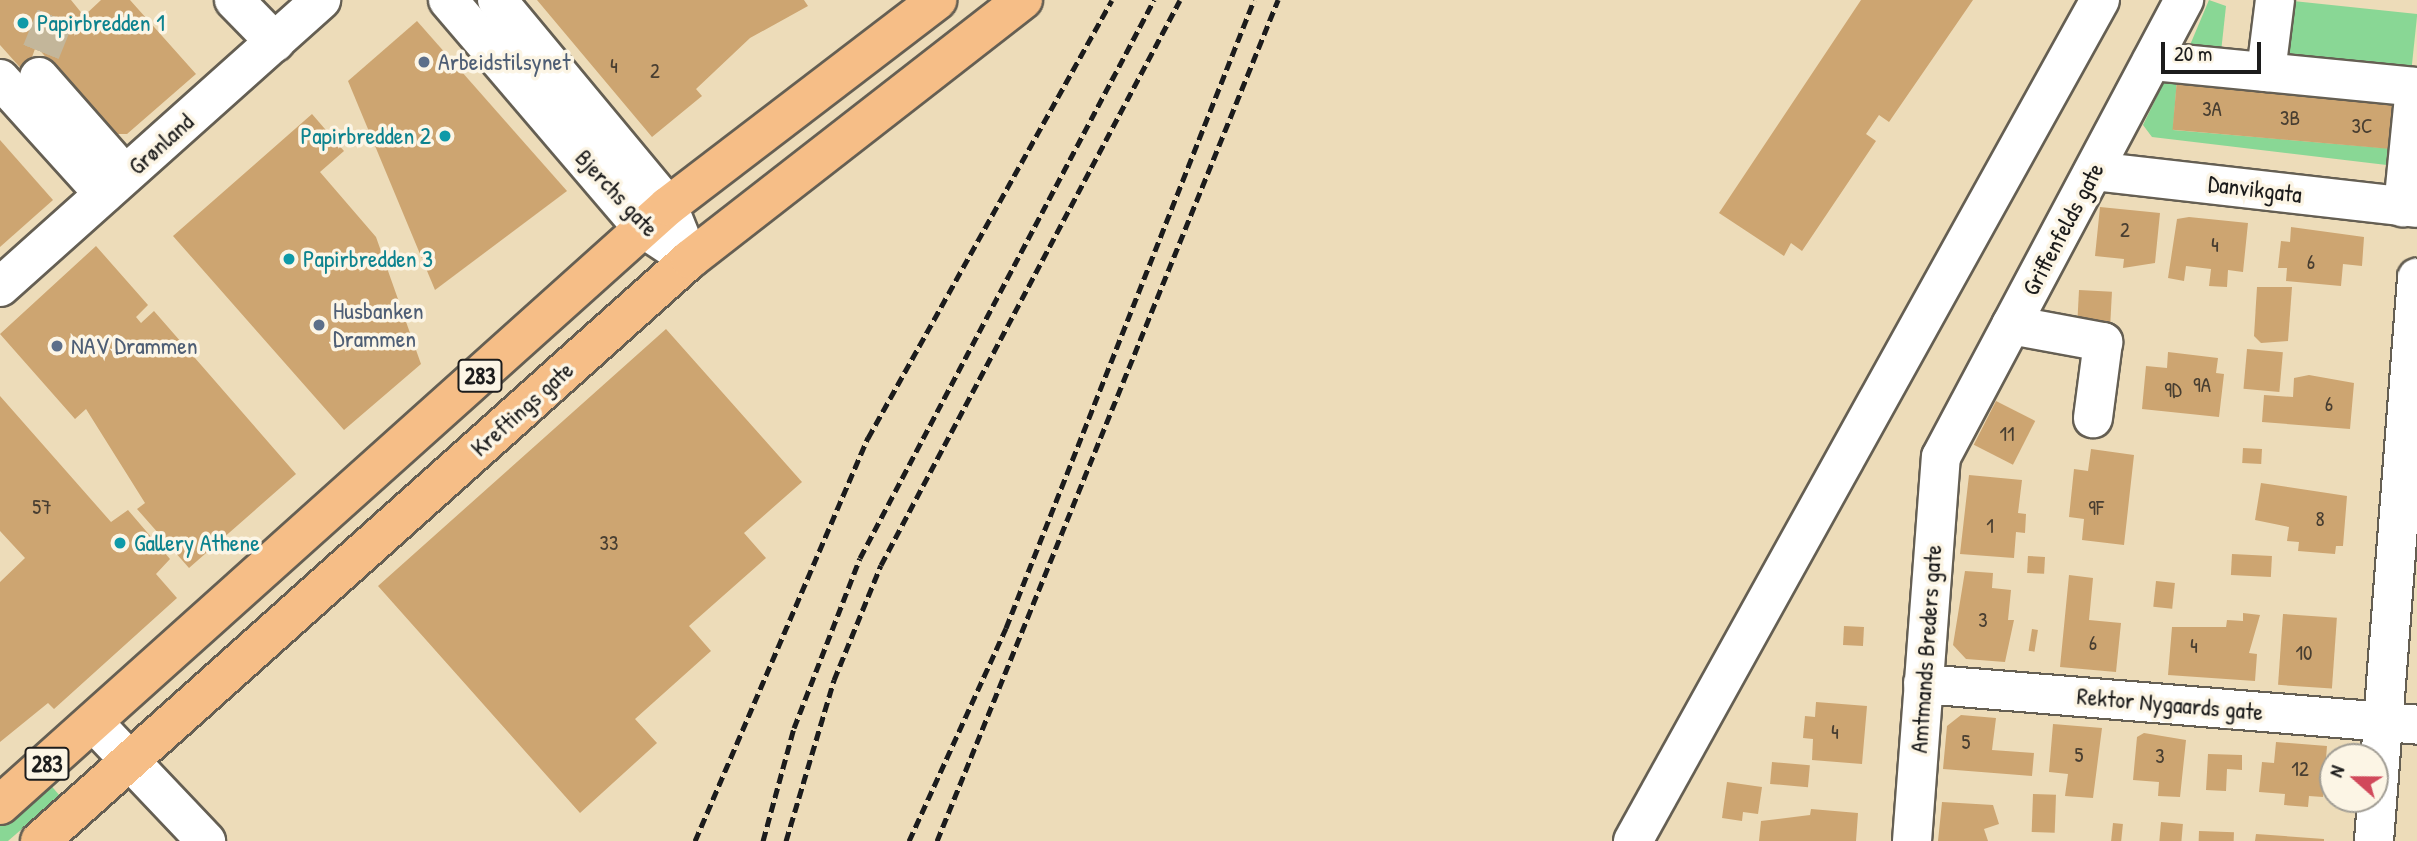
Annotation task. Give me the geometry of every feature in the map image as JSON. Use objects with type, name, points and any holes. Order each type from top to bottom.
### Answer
[{"type":"main road","name":"283","points":[[0,805],[656,217],[937,0]]},
{"type":"main road","name":"Kreftings gate","points":[[40,841],[690,259],[1023,0]]},
{"type":"street","points":[[234,0],[275,42]]},
{"type":"street","name":"Grønland","points":[[0,287],[321,0]]},
{"type":"street","name":"Bjerchs gate","points":[[448,0],[656,217]]},
{"type":"street","name":"Bjerchs gate","points":[[497,0],[656,217],[690,259]]},
{"type":"street","points":[[1633,841],[2100,0]]},
{"type":"street","name":"Griffenfelds gate","points":[[1941,457],[2184,0]]},
{"type":"street","points":[[2266,72],[2275,0]]},
{"type":"street","points":[[2151,61],[2416,87],[2410,207]]},
{"type":"street","points":[[25,77],[115,185]]},
{"type":"street","name":"Danvikgata","points":[[2094,171],[2410,207]]},
{"type":"street","points":[[2374,841],[2400,723],[2417,278]]},
{"type":"street","points":[[2011,325],[2103,342],[2093,418]]},
{"type":"street","name":"Amtmands Breders gate","points":[[1912,841],[1941,457]]},
{"type":"street","name":"Rektor Nygaards gate","points":[[1923,684],[2400,723]]},
{"type":"street","points":[[94,723],[206,841]]},
{"type":"green space","points":[[2209,0],[2226,6],[2221,52],[2190,45]]},
{"type":"green space","points":[[2284,0],[2417,14],[2411,72],[2278,58]]},
{"type":"green space","points":[[2166,78],[2177,79],[2173,130],[2396,149],[2395,166],[2152,137],[2143,125]]},
{"type":"green space","points":[[48,782],[60,796],[8,841],[0,841],[0,824]]},
{"type":"building","points":[[0,0],[71,0],[84,16],[101,0],[130,0],[196,74],[127,134],[113,134],[36,46],[26,74],[0,45]]},
{"type":"building","points":[[537,0],[804,0],[808,6],[750,38],[696,89],[702,96],[652,137]]},
{"type":"building","points":[[1861,0],[1973,0],[1889,122],[1879,115],[1866,134],[1876,141],[1802,251],[1791,243],[1784,256],[1719,213]]},
{"type":"building","name":"Papirbredden 2","points":[[417,21],[567,191],[435,290],[348,81]]},
{"type":"building","points":[[2177,79],[2401,99],[2397,149],[2173,130]]},
{"type":"building","name":"Papirbredden 3","points":[[312,114],[344,151],[320,172],[376,237],[421,364],[344,430],[173,236]]},
{"type":"building","points":[[0,140],[53,200],[0,247]]},
{"type":"building","points":[[2100,207],[2160,213],[2155,263],[2123,268],[2124,259],[2095,256]]},
{"type":"building","points":[[2189,217],[2248,223],[2243,272],[2228,270],[2227,287],[2209,286],[2211,269],[2186,266],[2184,281],[2168,278],[2177,219]]},
{"type":"building","points":[[2291,227],[2364,237],[2362,266],[2343,264],[2341,286],[2286,281],[2287,268],[2278,268],[2281,241],[2290,242]]},
{"type":"building","points":[[96,246],[148,305],[136,317],[141,323],[154,311],[296,474],[189,568],[137,509],[145,503],[86,409],[75,419],[0,334]]},
{"type":"building","points":[[2257,287],[2292,287],[2288,341],[2261,343],[2254,336]]},
{"type":"building","points":[[2079,290],[2112,292],[2110,326],[2077,324]]},
{"type":"building","points":[[666,329],[802,482],[744,533],[766,558],[689,626],[711,651],[635,719],[657,743],[580,813],[378,586]]},
{"type":"building","points":[[2247,349],[2283,352],[2279,392],[2244,389]]},
{"type":"building","points":[[2168,352],[2218,358],[2216,373],[2224,374],[2219,417],[2142,409],[2146,366],[2167,368]]},
{"type":"building","points":[[2309,375],[2354,383],[2350,429],[2262,422],[2264,395],[2293,397],[2294,378]]},
{"type":"building","points":[[0,396],[111,522],[128,510],[170,559],[156,574],[177,598],[54,709],[48,703],[0,742],[0,582],[25,558],[0,531]]},
{"type":"building","points":[[1996,401],[2035,421],[2013,465],[1974,445]]},
{"type":"building","points":[[2243,448],[2262,449],[2261,464],[2242,463]]},
{"type":"building","points":[[2091,449],[2134,455],[2124,545],[2082,540],[2084,519],[2069,517],[2074,469],[2088,471]]},
{"type":"building","points":[[1969,475],[2022,480],[2018,513],[2026,514],[2025,533],[2016,532],[2014,558],[1960,554]]},
{"type":"building","points":[[2261,483],[2347,496],[2343,546],[2336,546],[2335,554],[2298,551],[2299,542],[2287,541],[2289,527],[2255,520]]},
{"type":"building","points":[[2232,554],[2272,556],[2271,577],[2231,575]]},
{"type":"building","points":[[2028,556],[2045,557],[2044,574],[2027,573]]},
{"type":"building","points":[[1965,571],[1993,573],[1992,588],[2011,590],[2008,620],[2014,620],[2005,662],[1966,659],[1953,645]]},
{"type":"building","points":[[2069,575],[2093,578],[2089,620],[2121,623],[2116,672],[2060,667]]},
{"type":"building","points":[[2156,581],[2175,583],[2172,609],[2153,607]]},
{"type":"building","points":[[2243,613],[2260,615],[2249,653],[2257,654],[2255,681],[2168,675],[2172,627],[2226,627],[2227,620],[2243,621]]},
{"type":"building","points":[[2283,614],[2337,618],[2332,689],[2278,685]]},
{"type":"building","points":[[1844,626],[1864,627],[1863,646],[1843,645]]},
{"type":"building","points":[[2032,629],[2038,630],[2034,652],[2029,651]]},
{"type":"building","points":[[1816,702],[1867,706],[1862,764],[1812,760],[1813,739],[1803,738],[1805,716],[1815,717]]},
{"type":"building","points":[[1961,715],[1996,718],[1992,750],[2034,753],[2032,776],[1943,769],[1947,726]]},
{"type":"building","points":[[2053,724],[2102,728],[2093,798],[2065,796],[2068,774],[2049,772]]},
{"type":"building","points":[[2144,733],[2186,740],[2180,797],[2158,796],[2159,782],[2133,780],[2137,737]]},
{"type":"building","points":[[2276,742],[2319,745],[2319,797],[2309,796],[2308,807],[2284,805],[2285,794],[2259,792],[2262,762],[2274,763]]},
{"type":"building","points":[[2208,754],[2242,755],[2242,770],[2227,769],[2226,791],[2206,790]]},
{"type":"building","points":[[1772,762],[1810,765],[1808,787],[1770,784]]},
{"type":"building","points":[[1727,782],[1762,787],[1758,814],[1743,812],[1742,821],[1722,818]]},
{"type":"building","points":[[2033,794],[2056,795],[2055,833],[2032,832]]},
{"type":"building","points":[[1942,802],[1993,805],[1999,824],[1984,829],[1988,841],[1938,841]]},
{"type":"building","points":[[1811,809],[1858,813],[1856,841],[1759,841],[1761,821],[1810,815]]},
{"type":"building","points":[[2161,822],[2183,824],[2181,841],[2159,841]]},
{"type":"building","points":[[2113,823],[2123,824],[2121,841],[2111,841]]},
{"type":"building","points":[[2199,831],[2234,832],[2234,841],[2199,841]]},
{"type":"building","points":[[2256,834],[2324,839],[2324,841],[2255,841]]},
{"type":"tunnel","points":[[41,52],[62,0]]},
{"type":"railway","points":[[695,841],[868,438],[1112,0]]},
{"type":"railway","points":[[763,841],[794,728],[860,558],[1154,0]]},
{"type":"railway","points":[[786,841],[834,680],[881,565],[1180,0]]},
{"type":"railway","points":[[909,841],[1006,628],[1254,0]]},
{"type":"railway","points":[[937,841],[1278,0]]},
{"type":"place","name":"Papirbredden 1","points":[[23,23]]},
{"type":"place","name":"Arbeidstilsynet","points":[[424,62]]},
{"type":"place","name":"Papirbredden 2","points":[[445,136]]},
{"type":"place","name":"Papirbredden 3","points":[[289,259]]},
{"type":"place","name":"Husbanken Drammen","points":[[319,325]]},
{"type":"place","name":"NAV Drammen","points":[[57,346]]},
{"type":"place","name":"Gallery Athene","points":[[120,543]]}]
